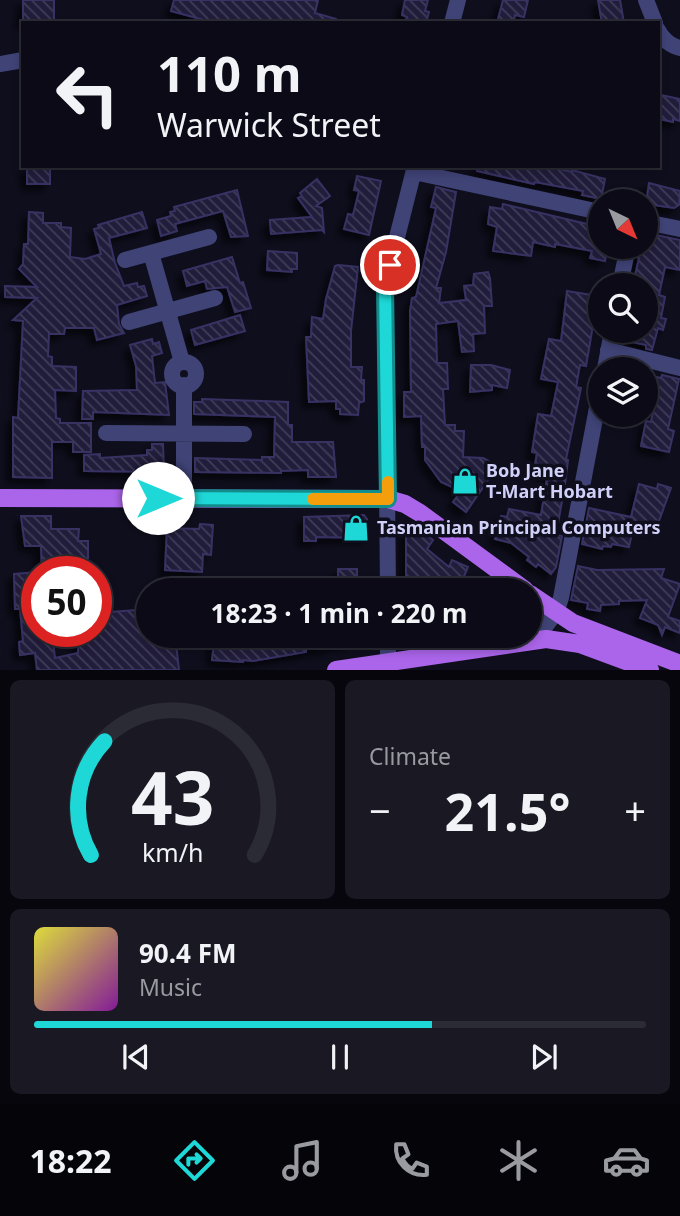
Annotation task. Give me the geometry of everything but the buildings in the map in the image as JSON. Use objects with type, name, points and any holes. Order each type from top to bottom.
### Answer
[{"type":"main road","points":[[0,498],[388,499],[405,504],[420,513],[509,578]]},
{"type":"main road","points":[[542,603],[594,632],[680,664]]},
{"type":"main road","points":[[542,639],[580,644],[650,670]]},
{"type":"main road","points":[[336,670],[388,666],[487,648]]},
{"type":"street","points":[[453,21],[458,0]]},
{"type":"street","points":[[646,0],[654,21]]},
{"type":"street","points":[[657,21],[660,0]]},
{"type":"street","points":[[660,36],[680,48]]},
{"type":"street","points":[[0,64],[21,60]]},
{"type":"street","points":[[388,578],[385,285],[415,169],[588,209]]},
{"type":"street","points":[[658,224],[680,229]]},
{"type":"street","points":[[125,260],[209,237]]},
{"type":"street","points":[[151,253],[182,362],[173,369],[173,377],[177,383],[184,385],[184,498]]},
{"type":"street","points":[[129,322],[215,298]]},
{"type":"street","points":[[607,357],[609,343]]},
{"type":"street","points":[[608,350],[680,368]]},
{"type":"street","points":[[542,630],[555,612],[563,584],[593,427]]},
{"type":"street","points":[[106,433],[244,434]]},
{"type":"street","points":[[388,648],[388,666]]},
{"type":"slow traffic","points":[[313,499],[388,499],[388,482]]},
{"type":"place","name":"Bob Jane T-Mart Hobart","points":[[465,481]]},
{"type":"place","name":"Tasmanian Principal Computers","points":[[356,528]]},
{"type":"route","points":[[158,498],[388,499],[385,285],[390,265]]}]
